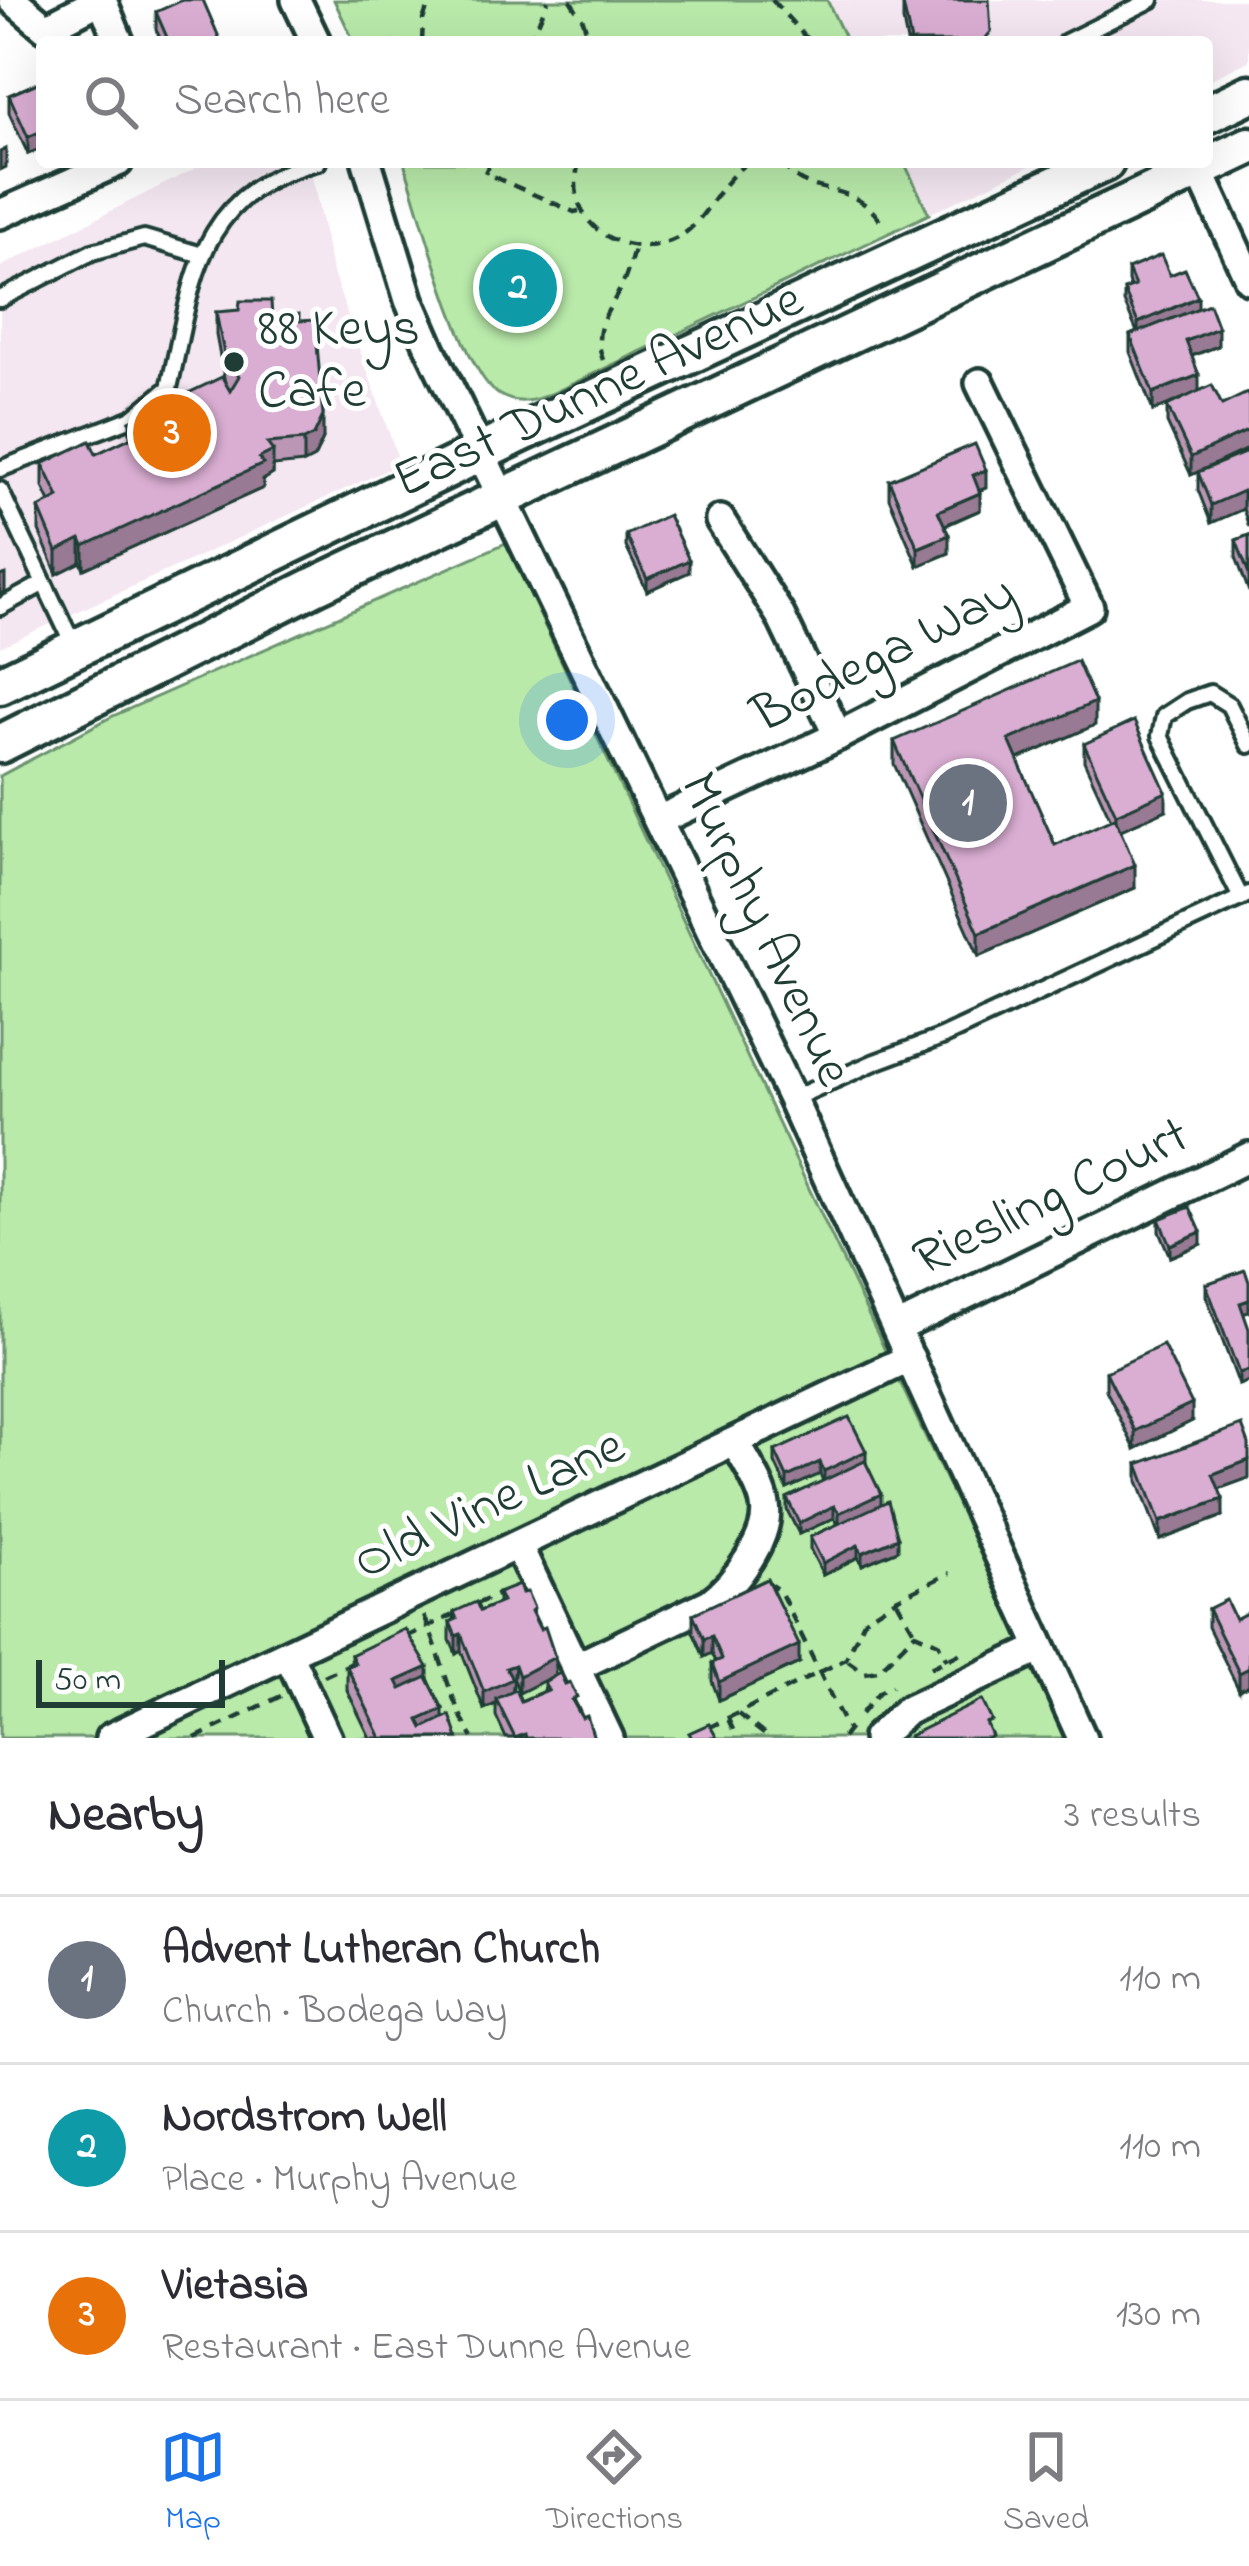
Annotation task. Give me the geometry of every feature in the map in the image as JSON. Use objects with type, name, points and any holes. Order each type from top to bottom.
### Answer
[{"type":"main road","points":[[1213,110],[1249,94]]},
{"type":"main road","name":"East Dunne Avenue","points":[[1213,163],[1249,146]]},
{"type":"main road","name":"East Dunne Avenue","points":[[0,686],[478,454],[1092,168]]},
{"type":"main road","name":"East Dunne Avenue","points":[[0,744],[499,498],[1202,168]]},
{"type":"street","points":[[13,0],[46,28],[101,0],[116,36]]},
{"type":"street","points":[[296,0],[313,36]]},
{"type":"street","points":[[0,214],[104,168]]},
{"type":"street","name":"Murphy Avenue","points":[[369,168],[410,300],[478,454],[792,1100],[1082,1738]]},
{"type":"street","points":[[1198,170],[1249,279]]},
{"type":"street","name":"Bodega Way","points":[[659,820],[838,736],[1089,607],[980,383]]},
{"type":"street","points":[[720,520],[780,616],[838,736]]},
{"type":"street","name":"Riesling Court","points":[[897,1328],[1249,1156]]},
{"type":"street","name":"Old Vine Lane","points":[[110,1738],[910,1358]]},
{"type":"street","points":[[576,1667],[710,1603],[727,1590],[763,1530],[765,1504],[736,1443]]},
{"type":"street","points":[[518,1546],[609,1738]]},
{"type":"street","points":[[877,1738],[906,1711],[1039,1649]]},
{"type":"street","points":[[288,1654],[327,1738]]},
{"type":"lane","points":[[1078,36],[1151,0]]},
{"type":"lane","points":[[0,469],[132,418],[169,388],[187,293],[202,255],[232,208],[270,181],[303,168]]},
{"type":"lane","points":[[0,299],[92,252],[144,238],[202,255]]},
{"type":"lane","points":[[0,490],[76,649]]},
{"type":"lane","points":[[0,607],[44,583]]},
{"type":"lane","points":[[792,1100],[942,1037],[1245,896],[1160,736],[1164,716],[1210,693],[1229,705],[1249,745]]},
{"type":"path","points":[[423,36],[430,0]]},
{"type":"path","points":[[533,36],[548,0]]},
{"type":"path","points":[[570,0],[588,36]]},
{"type":"path","points":[[772,0],[805,36]]},
{"type":"path","points":[[487,168],[485,173],[574,212],[581,210]]},
{"type":"path","points":[[578,168],[581,210],[612,241],[635,246],[676,239],[740,168]]},
{"type":"path","points":[[787,168],[799,181],[865,201],[884,226]]},
{"type":"path","points":[[604,359],[597,336],[601,320],[626,278],[635,246]]},
{"type":"path","points":[[741,1567],[780,1591],[848,1731]]},
{"type":"path","points":[[707,1728],[846,1660],[865,1619],[950,1573]]},
{"type":"path","points":[[413,1594],[440,1652],[457,1709],[473,1738]]},
{"type":"path","points":[[896,1599],[915,1633],[938,1642],[947,1660]]},
{"type":"path","points":[[846,1660],[865,1673],[878,1671],[915,1633]]},
{"type":"path","points":[[738,1714],[769,1738]]},
{"type":"path","points":[[728,1719],[737,1738]]},
{"type":"shaded area","points":[[827,0],[1249,0],[1249,61],[1213,78],[1213,36],[844,36]]},
{"type":"shaded area","points":[[196,168],[310,168],[332,270],[400,464],[0,647],[0,267]]},
{"type":"shaded area","points":[[907,168],[1025,168],[929,214]]},
{"type":"green space","points":[[334,0],[827,0],[844,36],[351,36]]},
{"type":"green space","points":[[406,168],[907,168],[929,214],[531,400],[498,394],[484,379],[443,287]]},
{"type":"green space","points":[[506,543],[1067,1738],[0,1738],[0,776],[113,716]]},
{"type":"building","points":[[183,0],[203,0],[218,36],[166,36],[156,12]]},
{"type":"building","points":[[906,0],[989,0],[991,32],[987,36],[910,36]]},
{"type":"building","points":[[36,84],[36,134],[28,137],[9,95]]},
{"type":"building","points":[[1161,255],[1170,275],[1185,269],[1198,297],[1138,323],[1124,290],[1135,286],[1128,269]]},
{"type":"building","points":[[502,258],[542,275],[534,293],[494,277]]},
{"type":"building","points":[[240,301],[271,301],[272,318],[299,314],[299,321],[315,320],[323,416],[314,435],[267,443],[273,451],[259,458],[263,464],[84,546],[81,539],[57,551],[39,508],[59,497],[43,464],[90,441],[96,454],[136,435],[130,421],[222,377],[230,391],[239,376],[233,365],[226,364],[216,312],[239,310]]},
{"type":"building","points":[[1209,304],[1218,328],[1186,341],[1199,375],[1153,393],[1130,335]]},
{"type":"building","points":[[1212,385],[1222,405],[1247,393],[1249,430],[1191,457],[1167,406]]},
{"type":"building","points":[[975,444],[986,470],[973,475],[980,493],[938,511],[949,535],[918,548],[889,480]]},
{"type":"building","points":[[1249,451],[1249,509],[1243,491],[1211,505],[1198,472]]},
{"type":"building","points":[[668,515],[689,560],[647,579],[626,535]]},
{"type":"building","points":[[1249,535],[1249,574],[1236,540]]},
{"type":"building","points":[[1077,661],[1095,702],[1009,740],[1055,845],[1115,818],[1135,865],[979,933],[894,741]]},
{"type":"building","points":[[1134,721],[1166,792],[1116,814],[1084,744]]},
{"type":"building","points":[[1190,1207],[1201,1232],[1170,1245],[1159,1219]]},
{"type":"building","points":[[1245,1270],[1249,1300],[1240,1303],[1249,1329],[1249,1370],[1239,1373],[1206,1284]]},
{"type":"building","points":[[1163,1345],[1192,1404],[1135,1431],[1106,1372]]},
{"type":"building","points":[[849,1417],[866,1451],[824,1471],[820,1462],[787,1477],[775,1451]]},
{"type":"building","points":[[1242,1425],[1249,1460],[1213,1474],[1223,1499],[1160,1522],[1138,1464]]},
{"type":"building","points":[[865,1461],[881,1494],[839,1513],[834,1506],[799,1523],[787,1498]]},
{"type":"building","points":[[888,1501],[898,1538],[862,1553],[858,1545],[823,1563],[810,1537]]},
{"type":"building","points":[[767,1579],[799,1645],[719,1682],[712,1663],[722,1659],[712,1636],[704,1639],[693,1614]]},
{"type":"building","points":[[519,1585],[522,1593],[527,1592],[540,1629],[545,1627],[555,1657],[519,1676],[515,1665],[506,1668],[512,1679],[484,1692],[461,1634],[456,1636],[450,1622],[457,1619],[454,1612],[476,1602],[480,1611],[502,1602],[498,1593]]},
{"type":"building","points":[[1226,1600],[1235,1619],[1249,1612],[1249,1668],[1239,1673],[1208,1609]]},
{"type":"building","points":[[405,1629],[428,1667],[397,1681],[401,1689],[427,1677],[443,1709],[419,1720],[423,1728],[450,1715],[458,1738],[381,1738],[347,1667],[355,1663],[351,1655]]},
{"type":"building","points":[[560,1673],[565,1684],[570,1682],[577,1697],[572,1700],[582,1718],[587,1716],[594,1738],[526,1738],[525,1734],[515,1738],[496,1699],[516,1690],[521,1701],[548,1690],[544,1682]]},
{"type":"building","points":[[982,1700],[992,1721],[986,1723],[992,1736],[910,1738],[909,1736]]},
{"type":"building","points":[[709,1724],[717,1738],[692,1738],[689,1733]]},
{"type":"place","name":"Nordstrom Well","points":[[518,288]]},
{"type":"place","name":"88 Keys Cafe","points":[[234,362]]},
{"type":"place","name":"Vietasia","points":[[172,433]]},
{"type":"place","name":"Advent Lutheran Church","points":[[968,803]]}]
